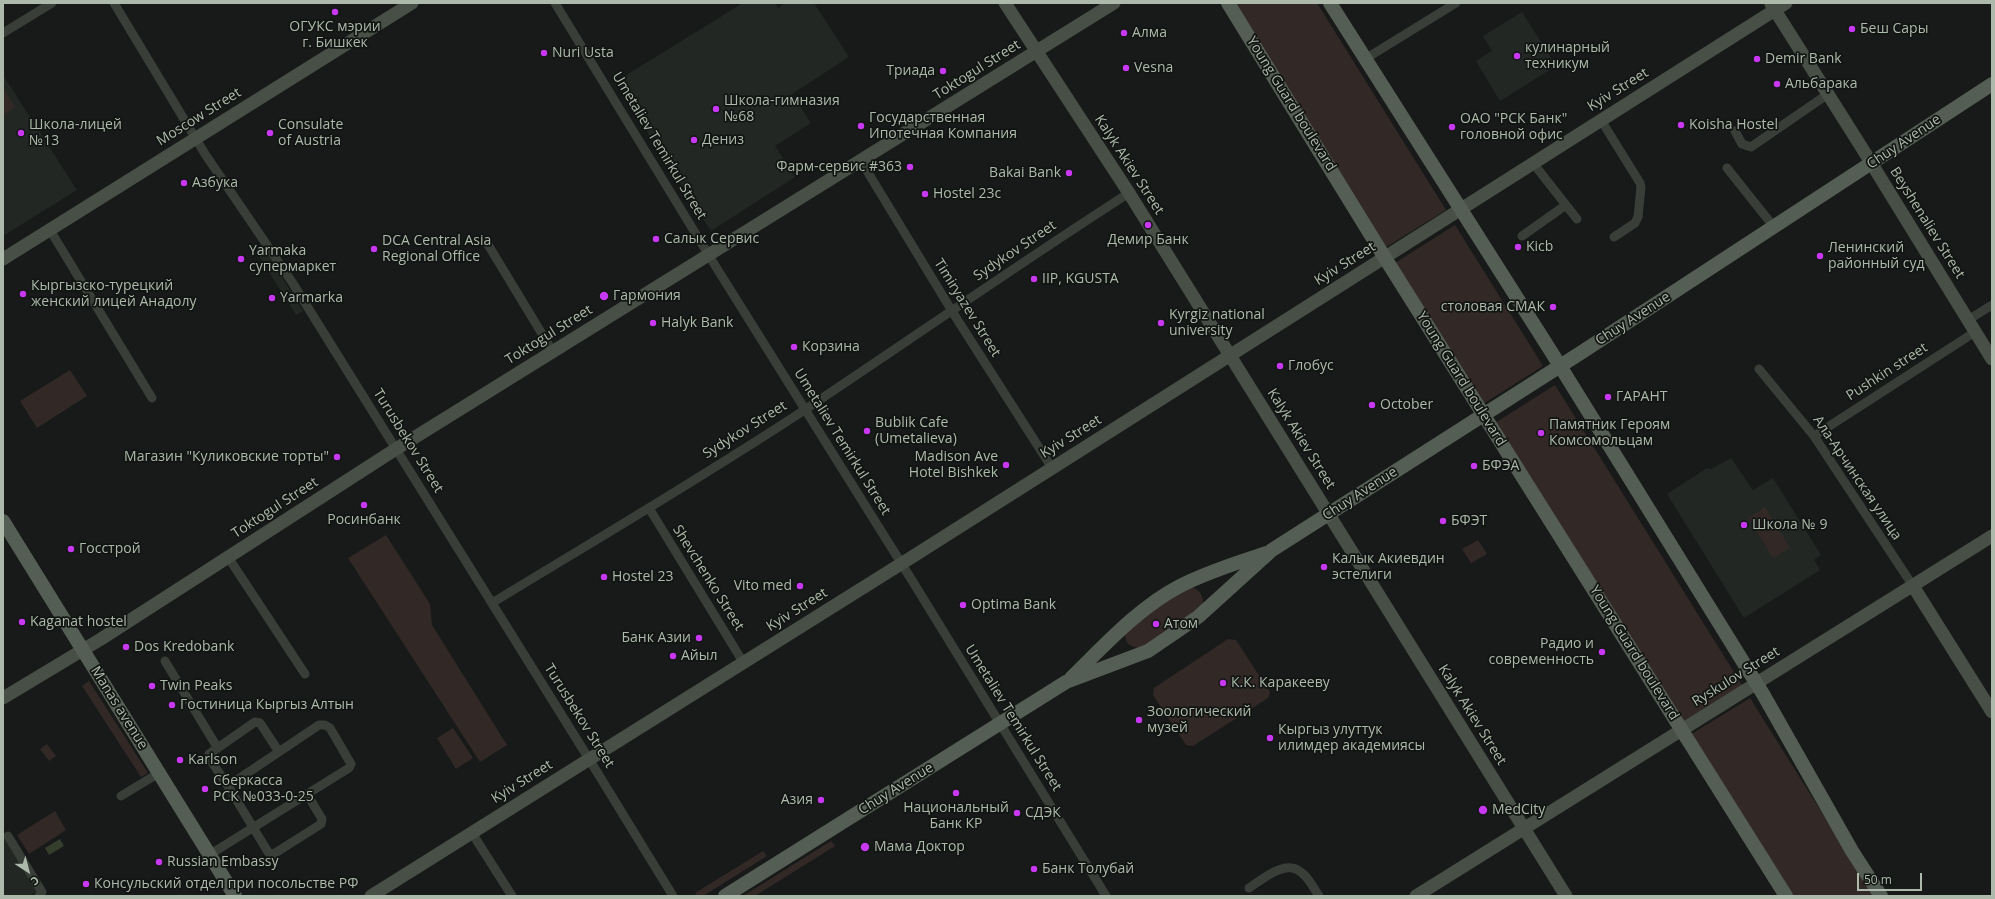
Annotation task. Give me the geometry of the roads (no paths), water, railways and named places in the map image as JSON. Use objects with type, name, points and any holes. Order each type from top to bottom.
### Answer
[{"type":"main road","name":"Moscow Street","points":[[3,259],[412,3]]},
{"type":"main road","name":"Kalyk Akiev Street","points":[[1005,3],[1129,194],[1566,896]]},
{"type":"main road","name":"Toktogul Street","points":[[3,698],[83,650],[396,449],[709,256],[1114,3]]},
{"type":"main road","name":"Young Guard boulevard","points":[[1228,3],[1384,258],[1786,896]]},
{"type":"main road","points":[[1330,3],[1560,366],[1756,684],[1852,850],[1881,896]]},
{"type":"main road","name":"Kyiv Street","points":[[371,896],[901,564],[1534,163],[1772,6],[1786,3]]},
{"type":"main road","name":"Beyshenaliev Street","points":[[1772,6],[1872,163],[1992,359]]},
{"type":"main road","name":"Chuy Avenue","points":[[1066,682],[1148,651],[1198,617],[1217,602],[1272,550],[1560,366],[1992,84]]},
{"type":"main road","name":"Manas avenue","points":[[3,521],[235,896]]},
{"type":"main road","name":"Ryskulov Street","points":[[1416,896],[1992,536]]},
{"type":"main road","name":"Chuy Avenue","points":[[725,896],[1066,682],[1128,622],[1179,586],[1272,550]]},
{"type":"main road","points":[[1913,586],[1992,712]]},
{"type":"street","points":[[3,33],[52,3]]},
{"type":"street","name":"Turusbekov Street","points":[[114,3],[196,138],[287,274],[590,759],[673,896]]},
{"type":"street","name":"Umetaliev Temirkul Street","points":[[555,3],[804,410],[1000,724],[1102,894]]},
{"type":"street","points":[[1365,59],[1456,3]]},
{"type":"street","points":[[1735,131],[1742,144],[1751,147],[1828,94]]},
{"type":"street","points":[[1601,120],[1641,187],[1638,217],[1634,223],[1614,237]]},
{"type":"street","name":"Timiryazev Street","points":[[860,161],[951,310],[1052,468]]},
{"type":"street","points":[[1534,163],[1577,219]]},
{"type":"street","points":[[1727,168],[1774,227]]},
{"type":"street","name":"Sydykov Street","points":[[492,603],[649,508],[804,410],[951,310],[1129,194]]},
{"type":"street","points":[[1522,236],[1566,205]]},
{"type":"street","points":[[50,230],[152,398]]},
{"type":"street","points":[[487,243],[553,352]]},
{"type":"street","points":[[1968,320],[1992,305]]},
{"type":"street","name":"Pushkin street","points":[[1814,436],[1975,332]]},
{"type":"street","name":"Ала-Арчинская улица","points":[[1760,369],[1814,436],[1913,586]]},
{"type":"street","name":"Shevchenko Street","points":[[649,508],[743,662]]},
{"type":"street","points":[[228,557],[306,674]]},
{"type":"street","points":[[165,661],[217,747]]},
{"type":"street","points":[[279,752],[260,723],[255,722],[209,754],[210,758],[268,852],[272,855],[276,854],[321,824],[322,819],[307,794]]},
{"type":"street","points":[[209,855],[350,768],[351,764],[330,728],[325,725],[320,725],[228,786]]},
{"type":"street","points":[[121,796],[159,773]]},
{"type":"street","points":[[472,833],[512,896]]},
{"type":"street","points":[[8,836],[42,892],[39,896]]},
{"type":"street","points":[[1249,888],[1279,870],[1293,868],[1302,873],[1318,896]]},
{"type":"place","name":"ОГУКС мэрии г. Бишкек","points":[[335,12]]},
{"type":"place","name":"Беш Сары","points":[[1852,29]]},
{"type":"place","name":"Алма","points":[[1124,33]]},
{"type":"place","name":"Nuri Usta","points":[[544,53]]},
{"type":"place","name":"кулинарный техникум","points":[[1517,56]]},
{"type":"place","name":"Demir Bank","points":[[1757,59]]},
{"type":"place","name":"Vesna","points":[[1126,68]]},
{"type":"place","name":"Триада","points":[[943,71]]},
{"type":"place","name":"Альбарака","points":[[1777,84]]},
{"type":"place","name":"Школа-гимназия №68","points":[[716,109]]},
{"type":"place","name":"Koisha Hostel","points":[[1681,125]]},
{"type":"place","name":"Государственная Ипотечная Компания","points":[[861,126]]},
{"type":"place","name":"ОАО \"РСК Банк\" головной офис","points":[[1452,127]]},
{"type":"place","name":"Школа-лицей №13","points":[[21,133]]},
{"type":"place","name":"Consulate of Austria","points":[[270,133]]},
{"type":"place","name":"Дениз","points":[[694,140]]},
{"type":"place","name":"Фарм-сервис #363","points":[[910,167]]},
{"type":"place","name":"Bakai Bank","points":[[1069,173]]},
{"type":"place","name":"Азбука","points":[[184,183]]},
{"type":"place","name":"Hostel 23c","points":[[925,194]]},
{"type":"place","name":"Демир Банк","points":[[1148,225]]},
{"type":"place","name":"Салык Сервис","points":[[656,239]]},
{"type":"place","name":"Kicb","points":[[1518,247]]},
{"type":"place","name":"DCA Central Asia Regional Office","points":[[374,249]]},
{"type":"place","name":"Ленинский районный суд","points":[[1820,256]]},
{"type":"place","name":"Yarmaka супермаркет","points":[[241,259]]},
{"type":"place","name":"IIP, KGUSTA","points":[[1034,279]]},
{"type":"place","name":"Кыргызско-турецкий женский лицей Анадолу","points":[[23,294]]},
{"type":"place","name":"Гармония","points":[[604,296]]},
{"type":"place","name":"Yarmarka","points":[[272,298]]},
{"type":"place","name":"столовая СМАК","points":[[1553,307]]},
{"type":"place","name":"Halyk Bank","points":[[653,323]]},
{"type":"place","name":"Kyrgiz national university","points":[[1161,323]]},
{"type":"place","name":"Корзина","points":[[794,347]]},
{"type":"place","name":"Глобус","points":[[1280,366]]},
{"type":"place","name":"ГАРАНТ","points":[[1608,397]]},
{"type":"place","name":"October","points":[[1372,405]]},
{"type":"place","name":"Bublik Cafe (Umetalieva)","points":[[867,431]]},
{"type":"place","name":"Памятник Героям Комсомольцам","points":[[1541,433]]},
{"type":"place","name":"Магазин \"Куликовские торты\"","points":[[337,457]]},
{"type":"place","name":"Madison Ave Hotel Bishkek","points":[[1006,465]]},
{"type":"place","name":"БФЭА","points":[[1474,466]]},
{"type":"place","name":"Росинбанк","points":[[364,505]]},
{"type":"place","name":"БФЭТ","points":[[1443,521]]},
{"type":"place","name":"Школа № 9","points":[[1744,525]]},
{"type":"place","name":"Госстрой","points":[[71,549]]},
{"type":"place","name":"Калык Акиевдин эстелиги","points":[[1324,567]]},
{"type":"place","name":"Hostel 23","points":[[604,577]]},
{"type":"place","name":"Vito med","points":[[800,586]]},
{"type":"place","name":"Optima Bank","points":[[963,605]]},
{"type":"place","name":"Kaganat hostel","points":[[22,622]]},
{"type":"place","name":"Атом","points":[[1156,624]]},
{"type":"place","name":"Банк Азии","points":[[699,638]]},
{"type":"place","name":"Dos Kredobank","points":[[126,647]]},
{"type":"place","name":"Радио и современность","points":[[1602,652]]},
{"type":"place","name":"Айыл","points":[[673,656]]},
{"type":"place","name":"К.К. Каракееву","points":[[1223,683]]},
{"type":"place","name":"Twin Peaks","points":[[152,686]]},
{"type":"place","name":"Гостиница Кыргыз Алтын","points":[[172,705]]},
{"type":"place","name":"Зоологический музей","points":[[1139,720]]},
{"type":"place","name":"Кыргыз улуттук илимдер академиясы","points":[[1270,738]]},
{"type":"place","name":"Karlson","points":[[180,760]]},
{"type":"place","name":"Сберкасса РСК №033-0-25","points":[[205,789]]},
{"type":"place","name":"Национальный Банк КР","points":[[956,793]]},
{"type":"place","name":"Азия","points":[[821,800]]},
{"type":"place","name":"MedCity","points":[[1483,810]]},
{"type":"place","name":"СДЭК","points":[[1017,813]]},
{"type":"place","name":"Мама Доктор","points":[[865,847]]},
{"type":"place","name":"Russian Embassy","points":[[159,862]]},
{"type":"place","name":"Банк Толубай","points":[[1034,869]]},
{"type":"place","name":"Консульский отдел при посольстве РФ","points":[[86,884]]}]
